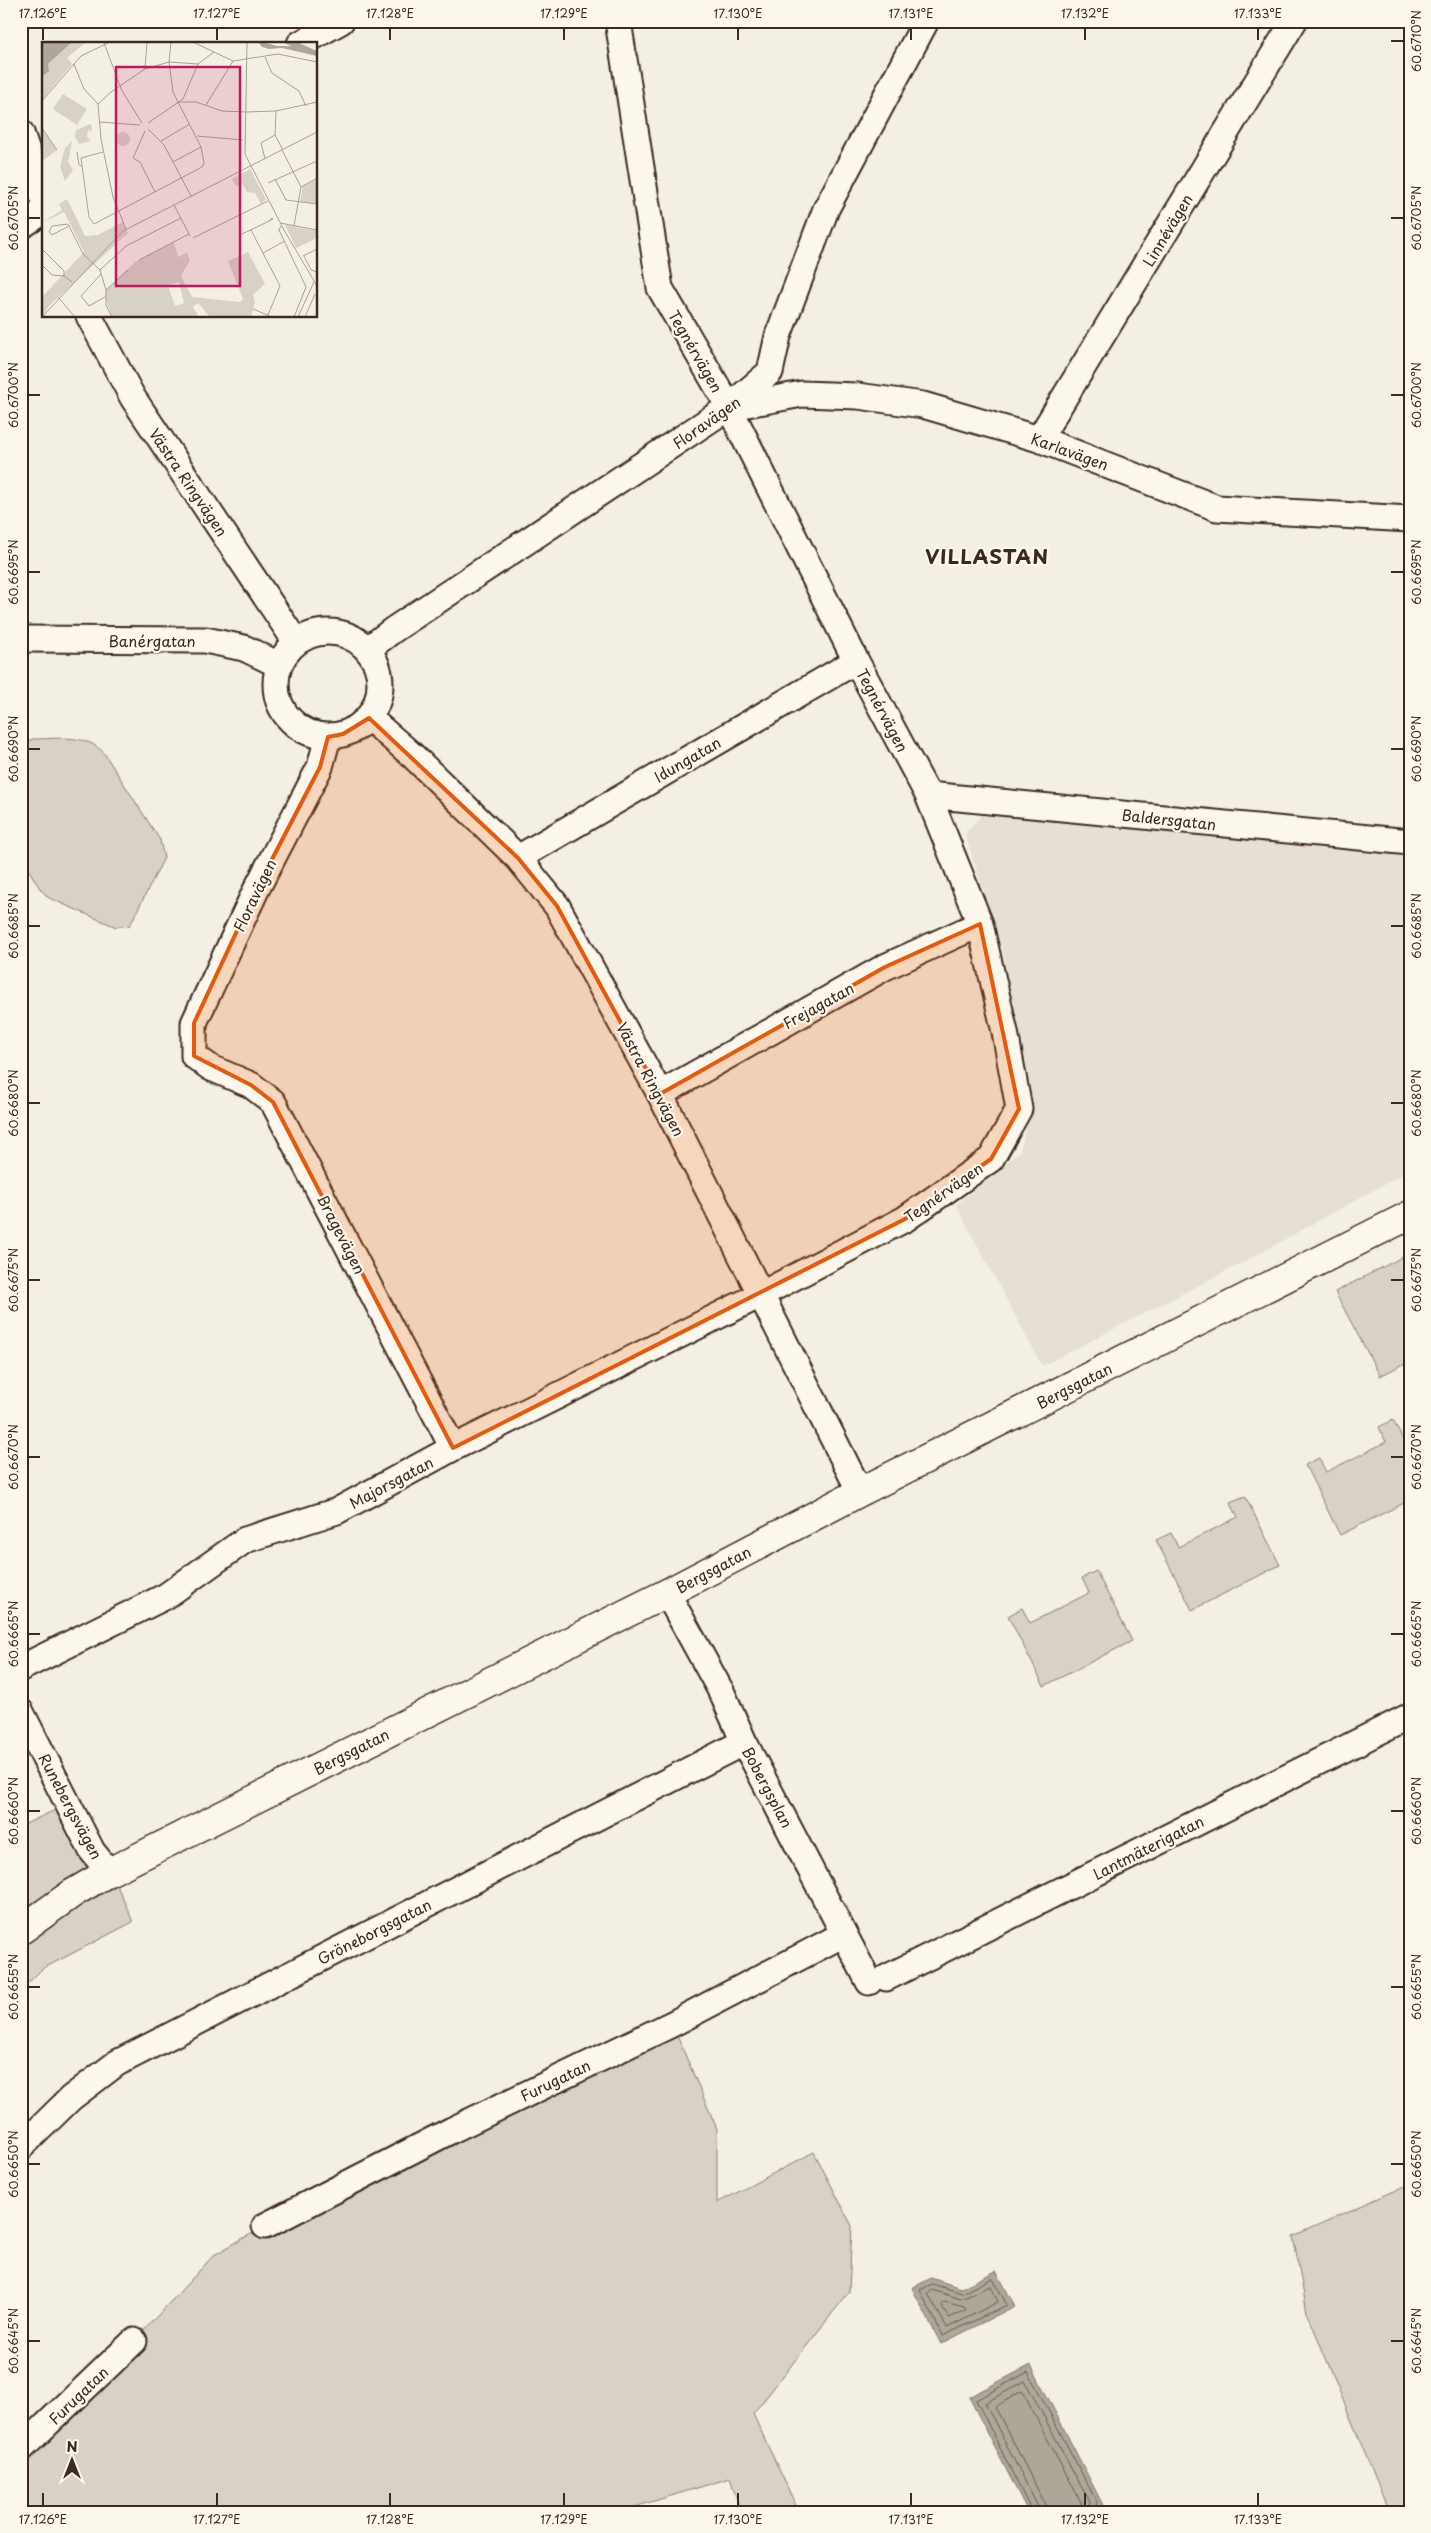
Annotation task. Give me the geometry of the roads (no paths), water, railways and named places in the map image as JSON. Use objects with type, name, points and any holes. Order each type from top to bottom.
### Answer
[{"type":"street","name":"Tegnérvägen","points":[[618,21],[660,288],[729,407],[856,661],[928,795],[980,924],[1005,1032],[1019,1109],[991,1159],[905,1219],[762,1294]]},
{"type":"street","name":"Floravägen","points":[[368,650],[393,630],[729,407],[770,372],[778,336],[826,208],[926,21]]},
{"type":"street","name":"Linnévägen","points":[[1039,439],[1294,21]]},
{"type":"street","points":[[303,42],[336,22]]},
{"type":"street","points":[[21,133],[42,194]]},
{"type":"street","points":[[21,226],[42,212]]},
{"type":"street","name":"Västra Ringvägen","points":[[90,318],[133,398],[296,642]]},
{"type":"street","name":"Karlavägen","points":[[729,407],[802,394],[858,396],[923,405],[1039,439],[1217,508],[1410,519]]},
{"type":"street","points":[[326,632],[341,633],[356,639],[368,650],[376,662],[380,676],[380,691],[376,705],[368,718],[357,728],[343,734],[328,736],[313,734],[299,728],[288,717],[280,704],[276,691],[279,665],[286,652],[296,642],[310,635],[326,632]]},
{"type":"street","name":"Banérgatan","points":[[21,639],[205,640],[244,648],[279,665]]},
{"type":"street","name":"Idungatan","points":[[518,858],[856,661]]},
{"type":"street","name":"Västra Ringvägen","points":[[368,718],[413,756],[518,858],[557,906],[660,1094],[860,1492]]},
{"type":"street","name":"Floravägen","points":[[194,1056],[194,1023],[256,890],[320,767],[328,736]]},
{"type":"street","name":"Baldersgatan","points":[[928,795],[1410,842]]},
{"type":"street","name":"Frejagatan","points":[[660,1094],[885,967],[980,924]]},
{"type":"street","name":"Bragevägen","points":[[194,1056],[211,1068],[252,1085],[273,1102],[453,1448]]},
{"type":"street","name":"Bergsgatan","points":[[21,1930],[73,1893],[109,1872],[667,1593],[860,1492],[1410,1215]]},
{"type":"street","name":"Majorsgatan","points":[[21,1668],[166,1596],[245,1540],[337,1511],[453,1448],[762,1294]]},
{"type":"street","name":"Bobergsplan","points":[[667,1593],[722,1693],[744,1742],[844,1934],[877,1980]]},
{"type":"street","name":"Runebergsvägen","points":[[21,1712],[92,1851],[109,1872]]},
{"type":"street","name":"Lantmäterigatan","points":[[877,1980],[1410,1716]]},
{"type":"street","name":"Gröneborgsgatan","points":[[21,2147],[71,2098],[117,2062],[744,1742]]},
{"type":"street","name":"Furugatan","points":[[265,2226],[452,2130],[672,2024],[844,1934]]},
{"type":"street","name":"Furugatan","points":[[21,2449],[134,2341]]},
{"type":"water","points":[[996,2271],[1015,2306],[941,2344],[912,2288],[931,2278],[961,2288]]},
{"type":"water","points":[[1031,2365],[1104,2507],[1094,2512],[1028,2512],[969,2397]]},
{"type":"district","name":"VILLASTAN","points":[[987,556]]}]
